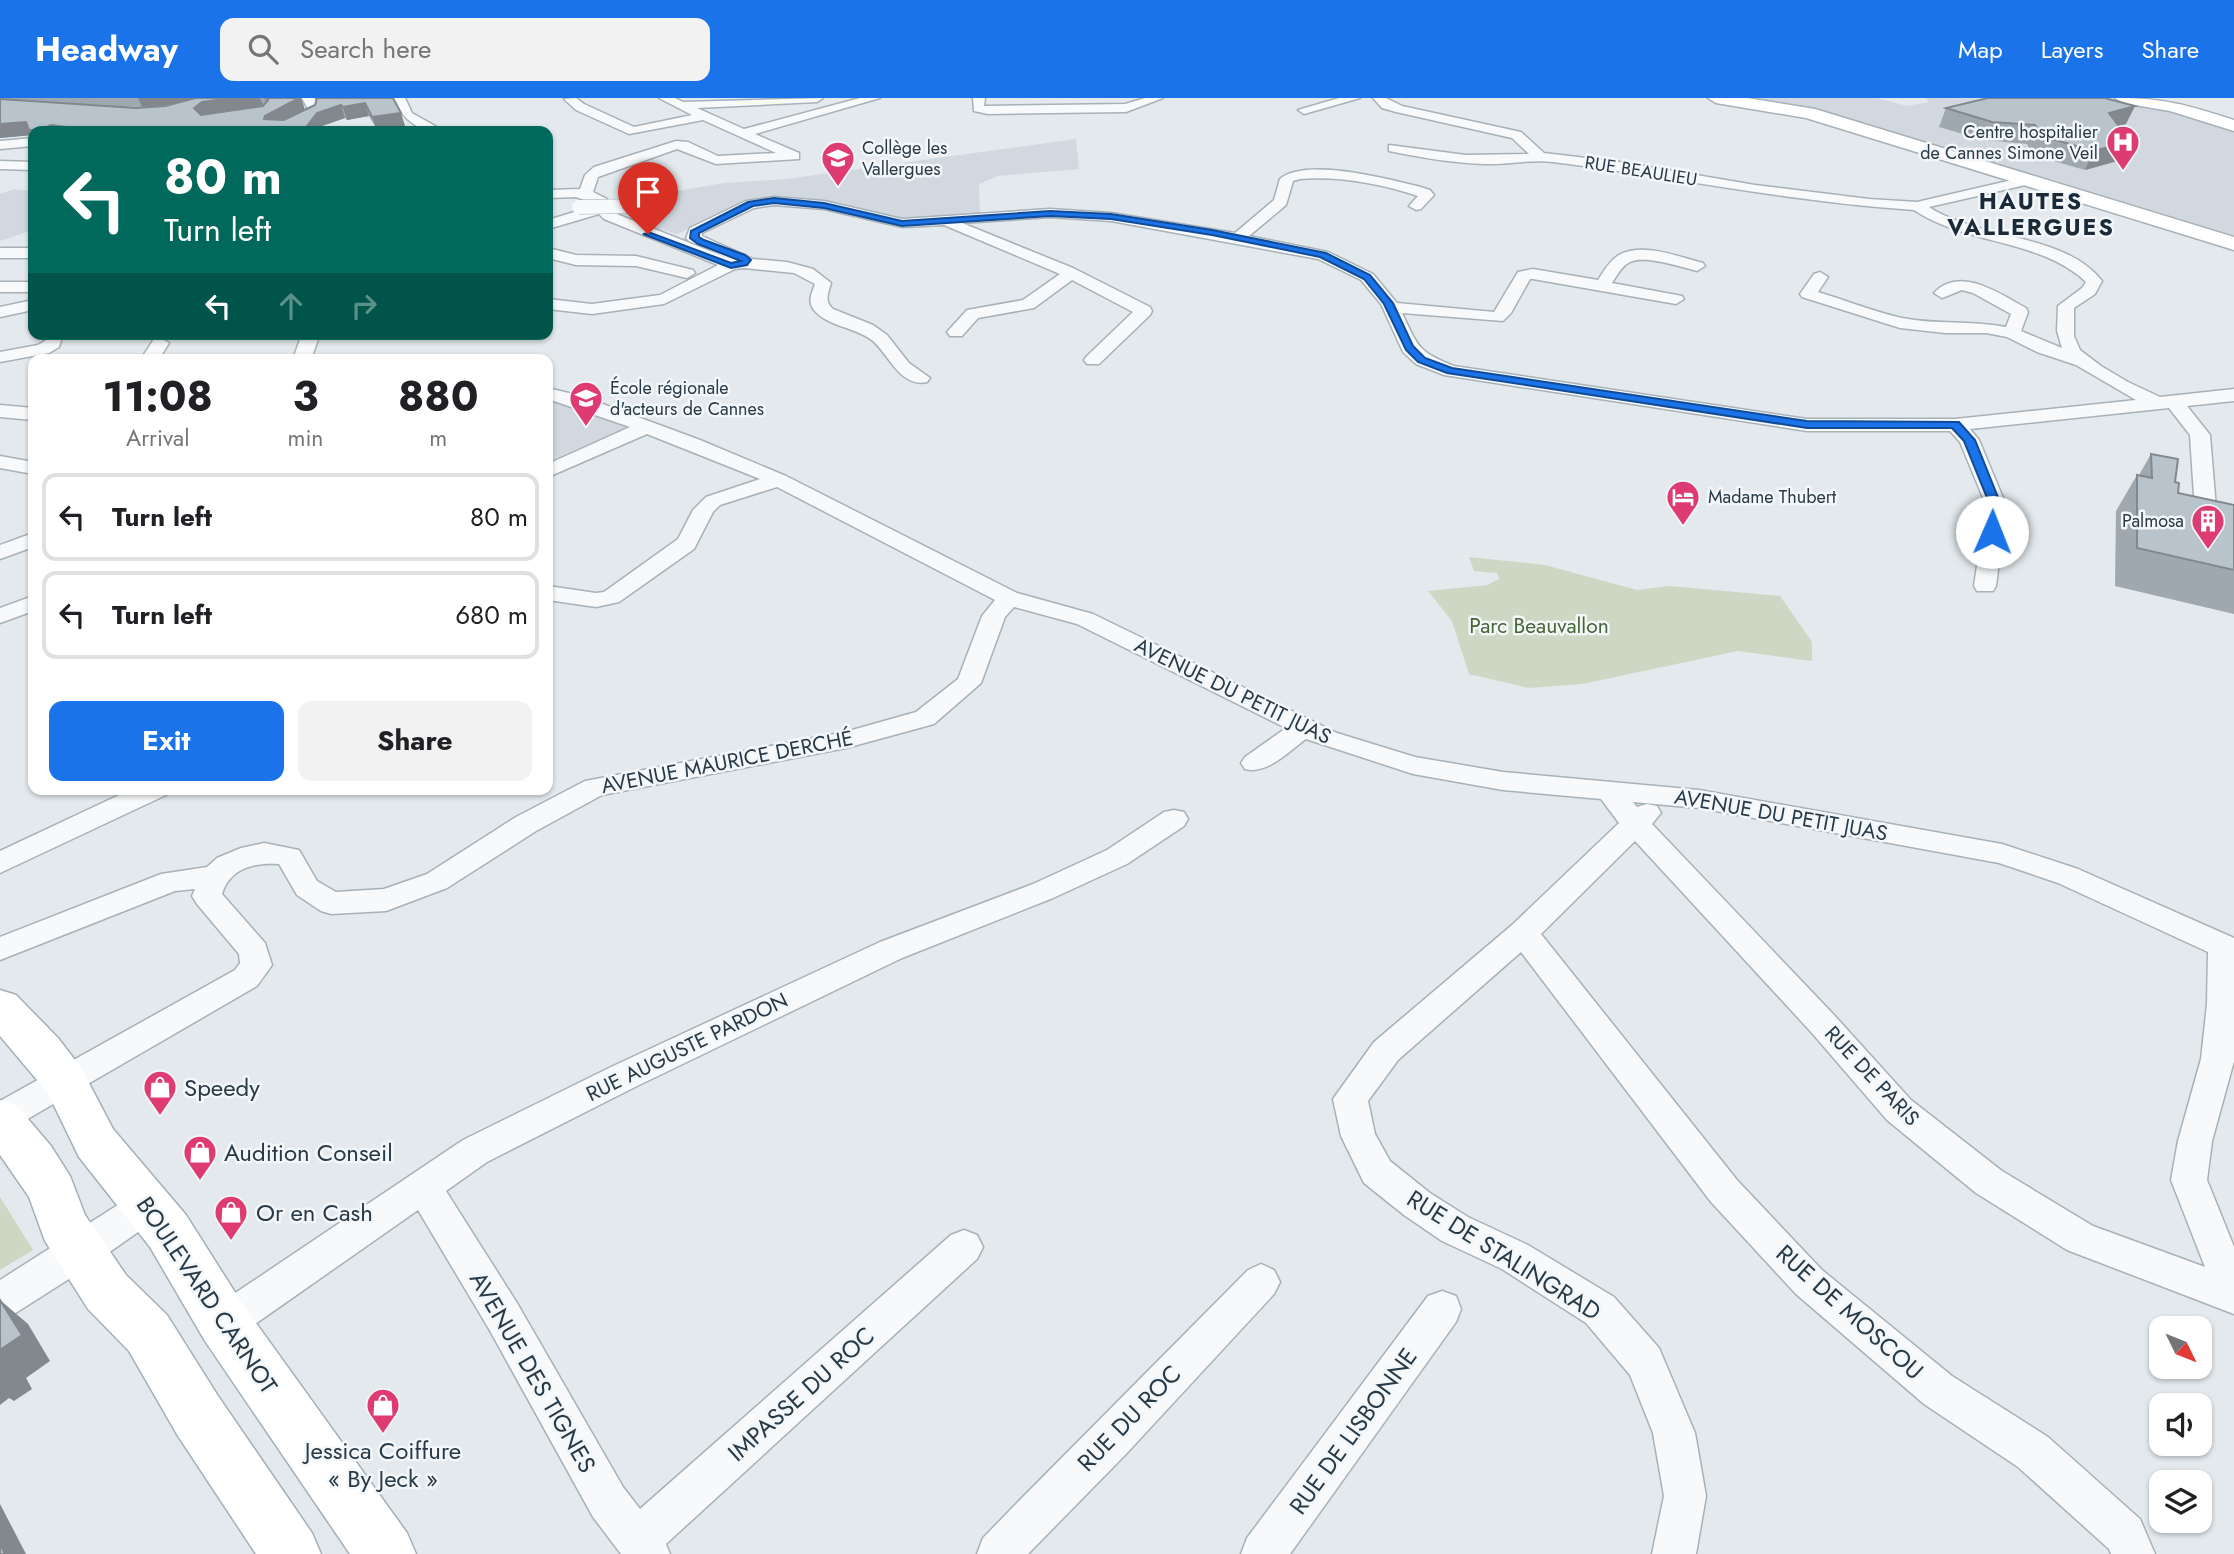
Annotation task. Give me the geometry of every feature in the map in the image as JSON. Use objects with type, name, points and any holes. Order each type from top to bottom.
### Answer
[{"type":"street","points":[[280,126],[315,113],[315,107],[308,98]]},
{"type":"street","points":[[399,98],[407,115],[428,126]]},
{"type":"street","points":[[558,98],[595,99]]},
{"type":"street","points":[[582,200],[592,175],[599,170],[676,145],[683,145],[716,160],[794,156],[665,98]]},
{"type":"street","points":[[682,105],[817,98]]},
{"type":"street","points":[[742,133],[874,98]]},
{"type":"street","points":[[979,98],[978,108],[988,110],[1126,108],[1157,98]]},
{"type":"street","points":[[1304,110],[1354,98]]},
{"type":"street","points":[[1379,98],[1387,105],[1400,109],[1516,135],[1539,156]]},
{"type":"street","points":[[2123,98],[2172,106],[2234,126]]},
{"type":"street","points":[[570,99],[580,107],[633,131],[703,116]]},
{"type":"street","points":[[1725,99],[1809,113],[2234,244]]},
{"type":"street","points":[[1329,104],[1354,113]]},
{"type":"street","points":[[0,145],[28,142]]},
{"type":"street","name":"RUE BEAULIEU","points":[[1394,148],[1488,162],[1539,156],[1620,166],[1755,189],[1917,206]]},
{"type":"street","points":[[0,165],[28,166]]},
{"type":"street","points":[[1238,238],[1281,202],[1287,179],[1293,175],[1327,174],[1425,193],[1427,195],[1416,206]]},
{"type":"street","points":[[1917,206],[2025,181]]},
{"type":"street","points":[[553,195],[638,206]]},
{"type":"street","points":[[582,200],[602,202],[601,209]]},
{"type":"street","points":[[553,305],[592,309],[666,298],[746,260],[742,256],[694,238],[695,231],[751,204],[774,201],[824,205],[902,223],[1062,214],[1146,222],[1322,255],[1367,277],[1390,307],[1409,348],[1422,360],[1450,371],[1807,425],[1955,425],[2234,395]]},
{"type":"street","points":[[1917,206],[1932,219],[1950,227],[2049,254],[2076,263],[2088,272],[2094,281],[2089,291],[2066,306],[2065,325],[2069,346],[2085,363]]},
{"type":"street","points":[[553,223],[601,209]]},
{"type":"street","points":[[601,209],[609,216],[648,234],[737,264],[806,271],[818,276],[823,283],[818,299],[820,306],[827,313],[867,329],[881,339],[903,367],[921,378]]},
{"type":"street","points":[[945,222],[1071,273],[1144,312],[1093,359]]},
{"type":"street","points":[[0,253],[28,253]]},
{"type":"street","points":[[553,254],[576,261],[636,261],[687,273]]},
{"type":"street","points":[[1602,286],[1619,262],[1628,256],[1648,256],[1697,266]]},
{"type":"street","points":[[956,332],[978,312],[1028,304],[1071,273]]},
{"type":"street","points":[[1390,307],[1497,317],[1503,313],[1524,275],[1676,299]]},
{"type":"street","points":[[1820,277],[1808,294],[1900,323],[1945,328],[1986,328],[2012,333],[2085,363],[2165,402],[2200,435],[2206,511],[2234,524]]},
{"type":"street","points":[[1942,293],[1960,285],[1978,289],[2020,312],[2012,333]]},
{"type":"street","points":[[0,288],[28,287]]},
{"type":"street","points":[[0,312],[28,306]]},
{"type":"street","points":[[0,357],[43,349],[53,340]]},
{"type":"street","points":[[153,354],[160,342]]},
{"type":"street","name":"AVENUE DU PETIT JUAS","points":[[553,395],[574,400],[646,427],[779,480],[1009,598],[1085,619],[1304,728],[1413,765],[1503,781],[1713,801],[2002,854],[2068,876],[2229,949]]},
{"type":"street","points":[[0,411],[28,414]]},
{"type":"street","points":[[1955,425],[1969,440],[1996,505],[1985,586]]},
{"type":"street","points":[[553,469],[646,427]]},
{"type":"street","points":[[0,462],[28,467]]},
{"type":"street","points":[[553,594],[596,600],[611,597],[686,544],[694,535],[700,513],[705,506],[779,480]]},
{"type":"street","points":[[0,552],[28,542]]},
{"type":"street","name":"AVENUE MAURICE DERCHÉ","points":[[215,876],[222,869],[250,854],[274,852],[289,857],[307,888],[331,903],[386,900],[438,881],[526,824],[595,788],[846,740],[925,718],[968,683],[994,616],[1009,598]]},
{"type":"street","points":[[0,616],[28,605]]},
{"type":"street","points":[[1254,763],[1304,728]]},
{"type":"street","points":[[1608,789],[1635,824],[1666,795]]},
{"type":"street","points":[[0,863],[143,795]]},
{"type":"street","name":"RUE AUGUSTE PARDON","points":[[224,1323],[475,1151],[623,1077],[891,950],[1043,891],[1117,857],[1174,819]]},
{"type":"street","name":"RUE DE STALINGRAD","points":[[1635,824],[1523,933],[1386,1051],[1350,1099],[1358,1136],[1377,1171],[1417,1204],[1455,1229],[1515,1257],[1600,1310],[1645,1362],[1674,1433],[1685,1496],[1674,1554]]},
{"type":"street","name":"RUE DE PARIS","points":[[1635,824],[1823,1024],[1899,1110],[1989,1182],[2080,1238],[2234,1296]]},
{"type":"street","points":[[0,949],[171,881],[215,876]]},
{"type":"street","points":[[215,876],[208,884],[207,896],[254,951],[256,965],[246,978],[0,1119],[34,1161],[52,1191],[63,1225],[107,1292],[148,1333],[275,1548]]},
{"type":"street","name":"RUE DE MOSCOU","points":[[1523,933],[1724,1191],[1809,1282],[1938,1390],[2033,1452],[2125,1534],[2133,1554]]},
{"type":"street","points":[[2229,949],[2218,1059],[2195,1141],[2189,1180],[2220,1259],[2234,1284]]},
{"type":"street","name":"BOULEVARD CARNOT","points":[[0,1007],[42,1051],[65,1081],[96,1143],[168,1231],[224,1323],[386,1554]]},
{"type":"street","name":"AVENUE DES TIGNES","points":[[423,1186],[503,1316],[608,1502],[643,1547]]},
{"type":"street","points":[[0,1301],[81,1251],[148,1205]]},
{"type":"street","name":"IMPASSE DU ROC","points":[[643,1547],[964,1247]]},
{"type":"street","name":"RUE DU ROC","points":[[999,1554],[1261,1282]]},
{"type":"street","name":"RUE DE LISBONNE","points":[[1263,1554],[1442,1309]]},
{"type":"shaded area","name":"Centre hospitalier de Cannes Simone Veil","points":[[1747,98],[1877,98],[1907,106],[1929,102],[1925,98],[2094,99],[2150,105],[2234,130],[2234,238],[1812,108]]},
{"type":"shaded area","name":"Collège les Vallergues","points":[[1076,139],[1079,169],[998,176],[979,184],[980,214],[909,220],[881,217],[837,204],[788,197],[755,200],[677,234],[653,227],[625,210],[658,194],[724,183],[786,179]]},
{"type":"shaded area","points":[[14,189],[28,190],[28,232],[0,241],[0,194]]},
{"type":"shaded area","name":"École régionale d'acteurs de Cannes","points":[[553,400],[625,424],[623,433],[553,463]]},
{"type":"green space","name":"Parc Beauvallon","points":[[1469,557],[1545,565],[1637,590],[1670,586],[1780,596],[1812,642],[1812,661],[1738,651],[1582,684],[1529,688],[1469,674],[1452,621],[1428,591],[1487,585],[1499,579],[1497,573],[1474,571]]},
{"type":"green space","points":[[0,1197],[33,1250],[0,1270]]},
{"type":"building","points":[[196,98],[231,98],[202,102],[194,108],[201,115],[263,106],[268,100],[265,98],[299,98],[264,119],[284,120],[315,105],[317,98],[393,98],[401,113],[372,117],[365,103],[343,107],[341,105],[317,113],[307,126],[51,125],[28,127],[26,122],[0,124],[0,99],[136,108],[165,106]]},
{"type":"building","points":[[1988,98],[2105,98],[2135,106],[2109,113],[2130,141],[2094,151],[2041,136],[2035,125],[1992,122],[1946,108]]},
{"type":"building","points":[[2151,454],[2178,459],[2175,482],[2179,483],[2178,493],[2234,505],[2234,570],[2137,548],[2137,475],[2152,478]]},
{"type":"building","points":[[0,1300],[22,1335],[0,1350]]},
{"type":"place","name":"Centre hospitalier de Cannes Simone Veil","points":[[2123,172]]},
{"type":"place","name":"Collège les Vallergues","points":[[838,188]]},
{"type":"place","name":"École régionale d'acteurs de Cannes","points":[[586,428]]},
{"type":"place","name":"Madame Thubert","points":[[1683,527]]},
{"type":"place","name":"Palmosa","points":[[2208,551]]},
{"type":"place","name":"Speedy","points":[[160,1117]]},
{"type":"place","name":"Audition Conseil","points":[[200,1182]]},
{"type":"place","name":"Or en Cash","points":[[231,1242]]},
{"type":"place","name":"Jessica Coiffure « By Jeck »","points":[[383,1435]]},
{"type":"district","name":"HAUTES VALLERGUES","points":[[2031,214]]},
{"type":"route","points":[[648,234],[693,252],[738,265],[746,260],[742,256],[701,242],[694,238],[695,231],[751,204],[774,201],[824,205],[862,216],[902,223],[1050,214],[1111,217],[1157,223],[1322,255],[1367,277],[1389,303],[1409,348],[1422,360],[1450,371],[1807,425],[1955,425],[1969,440],[1996,505],[1992,532]]}]
